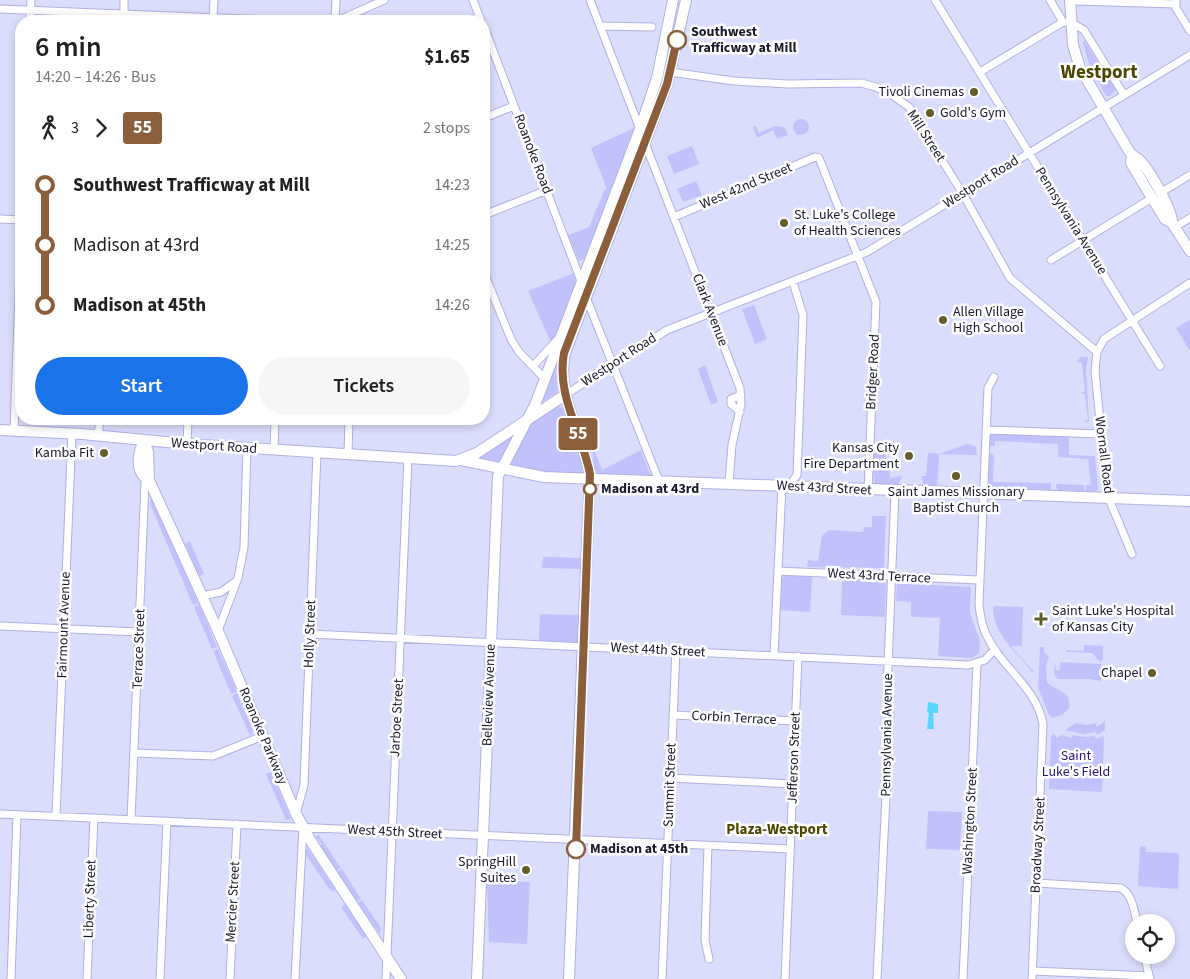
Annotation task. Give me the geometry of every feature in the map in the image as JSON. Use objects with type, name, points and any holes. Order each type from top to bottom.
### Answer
[{"type":"main road","name":"Belleview Avenue","points":[[477,979],[496,487],[500,469],[529,418],[640,129],[658,78],[673,0]]},
{"type":"main road","points":[[570,979],[590,479],[588,460],[565,395],[562,370],[564,353],[670,72],[686,0]]},
{"type":"main road","points":[[1074,3],[1068,23],[1076,55],[1103,108],[1132,156],[1138,159],[1156,196],[1173,216],[1173,225],[1190,251]]},
{"type":"main road","points":[[664,48],[670,72]]},
{"type":"main road","points":[[658,78],[670,72]]},
{"type":"main road","name":"Westport Road","points":[[0,430],[72,433],[144,441],[247,448],[461,460],[477,453],[565,395]]},
{"type":"main road","name":"Roanoke Parkway","points":[[144,441],[148,452],[149,480],[218,631],[296,814],[401,979]]},
{"type":"main road","name":"West 43rd Street","points":[[461,460],[528,476],[729,483],[895,492],[1190,501]]},
{"type":"street","points":[[30,15],[31,0]]},
{"type":"street","points":[[120,15],[124,0]]},
{"type":"street","points":[[213,15],[214,0]]},
{"type":"street","points":[[336,0],[336,15]]},
{"type":"street","points":[[350,15],[384,0]]},
{"type":"street","points":[[473,0],[479,15]]},
{"type":"street","points":[[590,0],[640,129]]},
{"type":"street","name":"Pennsylvania Avenue","points":[[935,0],[1160,366]]},
{"type":"street","points":[[1050,0],[1068,23],[1084,30],[1124,95]]},
{"type":"street","points":[[1074,3],[1176,2],[1190,31]]},
{"type":"street","points":[[0,9],[94,15]]},
{"type":"street","points":[[980,72],[1068,23]]},
{"type":"street","points":[[600,26],[652,27]]},
{"type":"street","name":"Roanoke Road","points":[[490,43],[581,282]]},
{"type":"street","name":"Westport Road","points":[[565,395],[667,330],[858,256],[1190,55]]},
{"type":"street","name":"Mill Street","points":[[670,72],[734,81],[788,84],[840,82],[876,87],[909,107],[963,194],[1010,278],[1097,352]]},
{"type":"street","points":[[490,116],[514,106]]},
{"type":"street","name":"Clark Avenue","points":[[645,142],[741,394],[731,399],[730,404],[740,412],[732,445],[729,483]]},
{"type":"street","name":"West 42nd Street","points":[[674,217],[816,157],[819,158]]},
{"type":"street","name":"Bridger Road","points":[[819,158],[876,302],[868,490]]},
{"type":"street","points":[[1051,260],[1190,175]]},
{"type":"street","points":[[490,212],[547,190]]},
{"type":"street","points":[[1173,225],[1190,218]]},
{"type":"street","points":[[0,219],[15,220]]},
{"type":"street","points":[[792,282],[803,314],[797,475],[805,487]]},
{"type":"street","points":[[1097,352],[1104,339],[1190,284]]},
{"type":"street","points":[[490,288],[510,340],[544,378]]},
{"type":"street","points":[[586,297],[659,481]]},
{"type":"street","points":[[533,366],[560,337]]},
{"type":"street","name":"Wornall Road","points":[[1097,352],[1095,377],[1109,499],[1132,554]]},
{"type":"street","points":[[980,580],[988,388],[994,377]]},
{"type":"street","points":[[14,430],[15,402]]},
{"type":"street","points":[[98,436],[99,425]]},
{"type":"street","points":[[187,444],[188,425]]},
{"type":"street","points":[[274,449],[275,425]]},
{"type":"street","points":[[348,454],[349,425]]},
{"type":"street","points":[[986,430],[1101,434]]},
{"type":"street","name":"Fairmount Avenue","points":[[56,816],[72,433]]},
{"type":"street","points":[[218,631],[238,578],[244,547],[247,448]]},
{"type":"street","name":"Holly Street","points":[[296,814],[304,785],[317,452]]},
{"type":"street","name":"Jarboe Street","points":[[386,979],[408,457]]},
{"type":"street","points":[[774,655],[785,486],[797,475]]},
{"type":"street","name":"Terrace Street","points":[[131,820],[145,488],[146,482],[149,480]]},
{"type":"street","name":"Pennsylvania Avenue","points":[[877,979],[890,714],[887,691],[895,492]]},
{"type":"street","name":"West 43rd Terrace","points":[[778,571],[980,580]]},
{"type":"street","points":[[202,596],[227,590],[238,578]]},
{"type":"street","name":"Broadway Street","points":[[980,580],[981,620],[986,635],[995,649],[1030,690],[1041,714],[1043,737],[1032,975]]},
{"type":"street","points":[[0,626],[139,632]]},
{"type":"street","name":"West 44th Street","points":[[310,634],[977,664]]},
{"type":"street","points":[[977,664],[985,660],[995,649]]},
{"type":"street","name":"Summit Street","points":[[662,979],[676,650]]},
{"type":"street","name":"Jefferson Street","points":[[785,979],[798,656]]},
{"type":"street","name":"Washington Street","points":[[963,979],[977,664]]},
{"type":"street","name":"Corbin Terrace","points":[[673,715],[795,721]]},
{"type":"street","points":[[134,753],[213,756],[263,736]]},
{"type":"street","points":[[670,778],[793,784]]},
{"type":"street","name":"West 45th Street","points":[[0,814],[790,849]]},
{"type":"street","points":[[11,979],[17,815]]},
{"type":"street","name":"Liberty Street","points":[[87,979],[94,818]]},
{"type":"street","points":[[160,979],[167,821]]},
{"type":"street","name":"Mercier Street","points":[[230,979],[237,824]]},
{"type":"street","points":[[295,979],[303,827]]},
{"type":"street","points":[[708,846],[704,940],[708,959]]},
{"type":"street","points":[[1036,883],[1121,888],[1126,891],[1135,914]]},
{"type":"street","points":[[1032,975],[1149,977],[1146,964]]},
{"type":"green space","points":[[1084,40],[1116,90],[1110,96],[1106,96],[1090,67],[1083,43]]},
{"type":"green space","points":[[801,119],[807,121],[809,127],[807,133],[801,135],[795,133],[793,127],[795,121]]},
{"type":"green space","points":[[756,126],[759,133],[775,126],[784,127],[788,135],[777,139],[773,130],[757,138],[753,127]]},
{"type":"green space","points":[[634,128],[585,259],[579,261],[568,235],[589,227],[604,191],[607,189],[591,148]]},
{"type":"green space","points":[[692,146],[699,164],[674,174],[667,156]]},
{"type":"green space","points":[[696,181],[702,195],[683,202],[677,189]]},
{"type":"green space","points":[[574,273],[576,283],[556,337],[551,343],[528,291]]},
{"type":"green space","points":[[754,305],[767,339],[755,344],[742,309]]},
{"type":"green space","points":[[1190,320],[1190,351],[1176,328]]},
{"type":"green space","points":[[559,356],[556,375],[558,392],[544,401],[541,398]]},
{"type":"green space","points":[[1080,357],[1088,357],[1086,371],[1089,422],[1083,422],[1088,419],[1085,394],[1080,393],[1085,391],[1082,363],[1077,362]]},
{"type":"green space","points":[[705,365],[718,402],[711,405],[698,369]]},
{"type":"green space","points":[[558,406],[563,408],[582,458],[583,471],[578,474],[529,472],[510,467],[509,462],[532,423]]},
{"type":"green space","points":[[990,434],[1069,437],[1069,455],[1095,456],[1098,489],[1095,492],[1085,491],[1086,485],[1091,485],[1088,459],[1058,457],[1058,444],[995,441],[995,446],[990,446]]},
{"type":"green space","points":[[512,437],[498,463],[476,458],[510,438]]},
{"type":"green space","points":[[968,444],[976,447],[977,455],[939,454]]},
{"type":"green space","points":[[874,448],[886,449],[886,459],[890,459],[890,466],[873,465]]},
{"type":"green space","points":[[592,449],[594,449],[602,470],[641,450],[651,477],[597,475],[594,469]]},
{"type":"green space","points":[[928,453],[939,454],[937,487],[924,486],[921,476],[926,476]]},
{"type":"green space","points":[[991,453],[994,456],[993,482],[1051,483],[1051,490],[990,487],[988,484],[989,456]]},
{"type":"green space","points":[[873,467],[879,467],[879,470],[890,468],[890,478],[902,476],[898,485],[874,484]]},
{"type":"green space","points":[[1056,484],[1084,485],[1084,491],[1057,490]]},
{"type":"green space","points":[[151,497],[154,500],[198,603],[193,605],[150,504]]},
{"type":"green space","points":[[872,516],[886,516],[884,568],[807,567],[808,560],[818,561],[822,536],[829,530],[863,532],[864,527],[872,527]]},
{"type":"green space","points":[[190,541],[204,574],[199,576],[185,543]]},
{"type":"green space","points":[[543,557],[582,558],[582,569],[542,568]]},
{"type":"green space","points":[[785,575],[812,577],[810,612],[779,610],[780,580]]},
{"type":"green space","points":[[842,578],[886,581],[885,617],[841,615]]},
{"type":"green space","points":[[897,583],[971,587],[970,613],[980,641],[979,653],[972,658],[938,656],[940,618],[911,617],[911,602],[896,601]]},
{"type":"green space","points":[[199,604],[217,647],[212,649],[194,607]]},
{"type":"green space","points":[[993,606],[1023,607],[1022,646],[1011,646],[1034,672],[1032,672],[1001,634],[994,617]]},
{"type":"green space","points":[[540,614],[580,615],[579,642],[539,641]]},
{"type":"green space","points":[[1084,645],[1103,646],[1103,659],[1100,662],[1092,653],[1066,652],[1066,650],[1084,651]]},
{"type":"green space","points":[[1040,647],[1044,647],[1044,652],[1049,657],[1046,665],[1047,682],[1066,694],[1069,702],[1069,708],[1062,715],[1052,718],[1038,688]]},
{"type":"green space","points":[[218,649],[237,692],[231,694],[213,651]]},
{"type":"green space","points":[[234,654],[296,798],[293,797],[233,656]]},
{"type":"green space","points":[[1060,662],[1101,664],[1101,681],[1058,679],[1054,674],[1054,670],[1056,664],[1056,670],[1060,670]]},
{"type":"green space","points":[[237,693],[253,730],[251,737],[232,696]]},
{"type":"green space","points":[[1105,721],[1105,730],[1097,735],[1096,732],[1084,734],[1065,730],[1076,723],[1086,725],[1095,723],[1097,727]]},
{"type":"green space","name":"Saint Luke's Field","points":[[1054,734],[1057,738],[1061,735],[1072,738],[1073,735],[1095,736],[1096,739],[1104,736],[1102,792],[1049,789],[1051,736]]},
{"type":"green space","points":[[271,772],[291,819],[286,820],[266,774]]},
{"type":"green space","points":[[928,811],[962,812],[960,850],[926,849]]},
{"type":"green space","points":[[318,834],[341,868],[336,871],[320,846],[322,844],[316,838]]},
{"type":"green space","points":[[1140,846],[1146,847],[1146,852],[1179,853],[1178,889],[1138,886]]},
{"type":"green space","points":[[306,849],[308,849],[336,891],[330,890],[306,855]]},
{"type":"green space","points":[[342,869],[361,899],[357,901],[337,872]]},
{"type":"green space","points":[[487,880],[530,882],[527,944],[489,942]]},
{"type":"green space","points":[[362,900],[381,928],[380,934],[358,903]]},
{"type":"green space","points":[[345,904],[367,937],[363,939],[341,907]]},
{"type":"shaded area","points":[[928,702],[938,704],[938,713],[933,713],[934,729],[927,729]]},
{"type":"bus line","name":"55","points":[[576,849],[590,474],[588,460],[565,395],[562,380],[564,353],[667,84],[677,40]]},
{"type":"place","name":"Southwest Trafficway at Mill","points":[[677,40]]},
{"type":"place","name":"Tivoli Cinemas","points":[[974,92]]},
{"type":"place","name":"Gold's Gym","points":[[930,113]]},
{"type":"place","name":"St. Luke's College of Health Sciences","points":[[784,223]]},
{"type":"place","name":"Allen Village High School","points":[[943,320]]},
{"type":"place","name":"Kamba Fit","points":[[104,453]]},
{"type":"place","name":"Kansas City Fire Department","points":[[909,456]]},
{"type":"place","name":"Saint James Missionary Baptist Church","points":[[956,476]]},
{"type":"place","name":"Madison at 43rd","points":[[590,489]]},
{"type":"place","name":"Saint Luke's Hospital of Kansas City","points":[[1041,619]]},
{"type":"place","name":"Chapel","points":[[1152,673]]},
{"type":"place","name":"Madison at 45th","points":[[576,849]]},
{"type":"place","name":"SpringHill Suites","points":[[526,870]]},
{"type":"district","name":"Westport","points":[[1099,72]]},
{"type":"district","name":"Plaza-Westport","points":[[777,829]]}]
